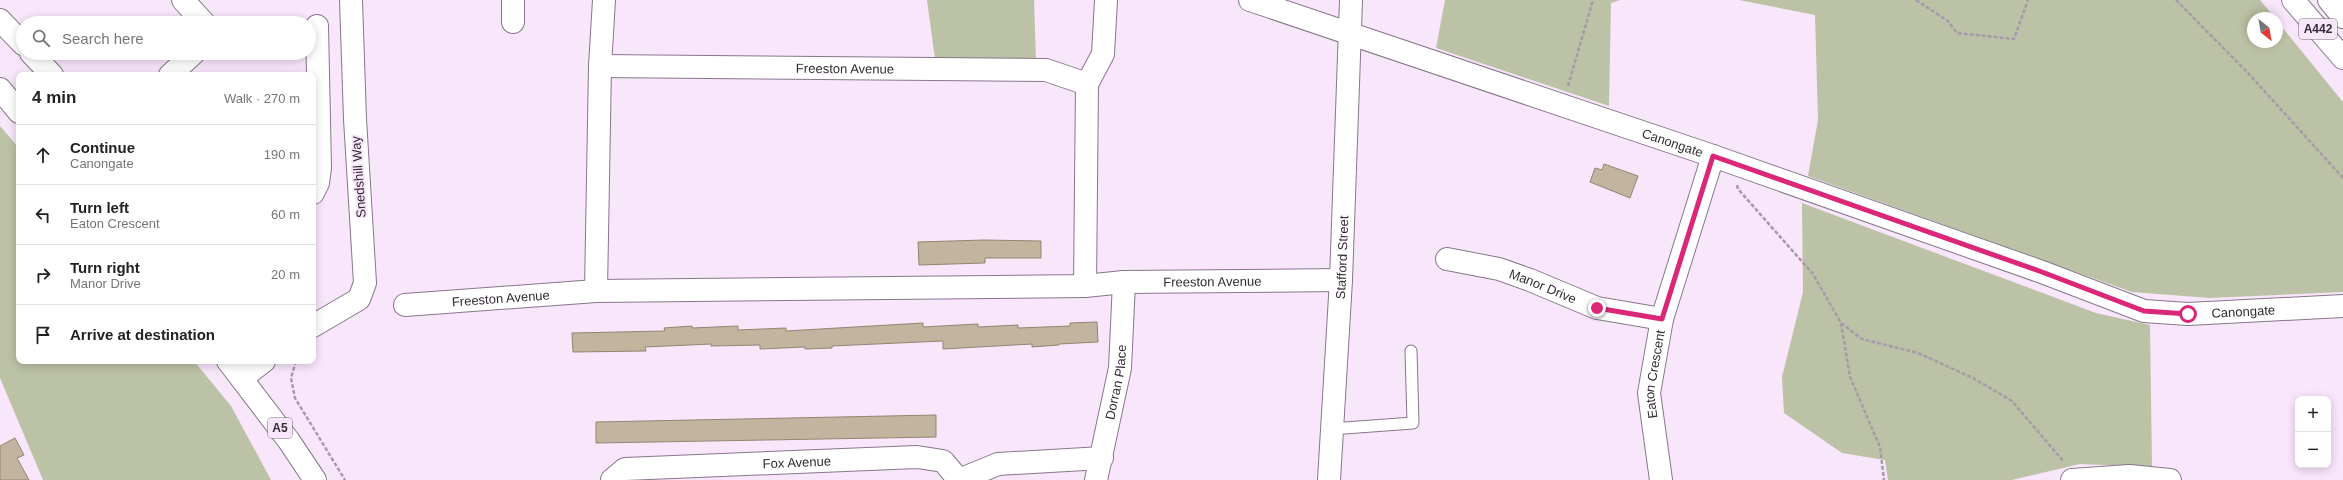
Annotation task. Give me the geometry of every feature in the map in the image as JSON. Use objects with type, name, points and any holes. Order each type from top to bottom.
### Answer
[{"type":"main road","points":[[183,0],[198,16]]},
{"type":"main road","name":"Snedshill Way","points":[[316,324],[359,299],[365,283],[355,119],[351,0]]},
{"type":"main road","points":[[513,0],[513,22]]},
{"type":"main road","points":[[596,291],[600,66],[604,0]]},
{"type":"main road","points":[[1085,286],[1087,84],[1103,54],[1106,0]]},
{"type":"main road","name":"Canongate","points":[[1250,0],[1350,35],[1722,159],[2050,275],[2144,311],[2188,314],[2343,306]]},
{"type":"main road","name":"Stafford Street","points":[[1329,480],[1341,280],[1351,0]]},
{"type":"main road","name":"A442","points":[[2293,0],[2343,58]]},
{"type":"main road","name":"A442","points":[[2329,0],[2343,17]]},
{"type":"main road","points":[[0,20],[16,37]]},
{"type":"main road","points":[[316,26],[352,26]]},
{"type":"main road","points":[[38,60],[49,72]]},
{"type":"main road","points":[[173,72],[186,60]]},
{"type":"main road","points":[[315,60],[315,72]]},
{"type":"main road","name":"Freeston Avenue","points":[[600,66],[1046,70],[1087,84]]},
{"type":"main road","points":[[316,87],[320,168],[316,187]]},
{"type":"main road","points":[[0,89],[16,108]]},
{"type":"main road","name":"Eaton Crescent","points":[[1661,480],[1649,394],[1662,319],[1722,159]]},
{"type":"main road","name":"Manor Drive","points":[[1447,259],[1499,269],[1530,280],[1597,308],[1662,319]]},
{"type":"main road","name":"Freeston Avenue","points":[[405,305],[596,291],[1085,286],[1124,282],[1341,280]]},
{"type":"main road","name":"Dorran Place","points":[[1096,480],[1102,458],[1120,368],[1124,282]]},
{"type":"main road","name":"A5","points":[[230,364],[315,480]]},
{"type":"main road","points":[[242,378],[260,364]]},
{"type":"main road","name":"Fox Avenue","points":[[619,474],[786,471],[917,457],[943,461],[960,480],[998,464],[1102,458]]},
{"type":"main road","points":[[2076,479],[2129,476],[2170,480]]},
{"type":"lane","points":[[1331,429],[1413,423],[1411,352]]},
{"type":"path","points":[[1563,106],[1593,0]]},
{"type":"path","points":[[1916,0],[1948,22],[1957,33],[2014,39],[2028,0]]},
{"type":"path","points":[[2176,0],[2248,73],[2343,178]]},
{"type":"path","points":[[1722,159],[1738,189],[1813,274],[1841,323],[1850,377],[1880,447],[1884,480]]},
{"type":"path","points":[[1841,323],[1862,339],[1918,353],[1973,378],[2012,401],[2076,479]]},
{"type":"path","points":[[295,364],[290,378],[295,398],[345,480]]},
{"type":"green space","points":[[927,0],[1034,0],[1036,60],[935,59]]},
{"type":"green space","points":[[1445,0],[1620,0],[1611,3],[1609,106],[1436,48]]},
{"type":"green space","points":[[1739,0],[2260,0],[2270,12],[2247,12],[2247,48],[2283,48],[2283,28],[2343,102],[2343,292],[2210,298],[2132,292],[1808,176],[1818,120],[1815,15]]},
{"type":"green space","points":[[0,126],[16,145],[16,364],[196,364],[231,406],[271,480],[43,480],[0,378]]},
{"type":"green space","points":[[1802,203],[2096,313],[2150,325],[2152,467],[2080,464],[2012,480],[1888,480],[1885,460],[1842,453],[1784,413],[1782,377],[1803,292]]},
{"type":"building","points":[[1604,164],[1638,176],[1630,198],[1590,182],[1595,168],[1602,170]]},
{"type":"building","points":[[984,240],[1041,241],[1041,258],[985,258],[985,263],[919,265],[918,242]]},
{"type":"building","points":[[1097,322],[1098,342],[1032,347],[1032,344],[943,349],[943,341],[832,346],[832,348],[805,349],[805,347],[760,349],[760,345],[711,346],[711,344],[645,347],[646,351],[573,352],[572,333],[665,331],[664,328],[692,326],[692,328],[738,326],[738,330],[786,328],[786,331],[923,323],[923,327],[978,324],[978,327],[1018,325],[1018,328],[1070,326],[1070,323]]},
{"type":"building","points":[[936,415],[936,437],[596,443],[596,422]]},
{"type":"building","points":[[15,438],[24,455],[17,458],[29,480],[0,480],[0,446]]},
{"type":"route","points":[[1597,308],[1662,319],[1713,156],[2042,272],[2144,311],[2188,314]]}]
